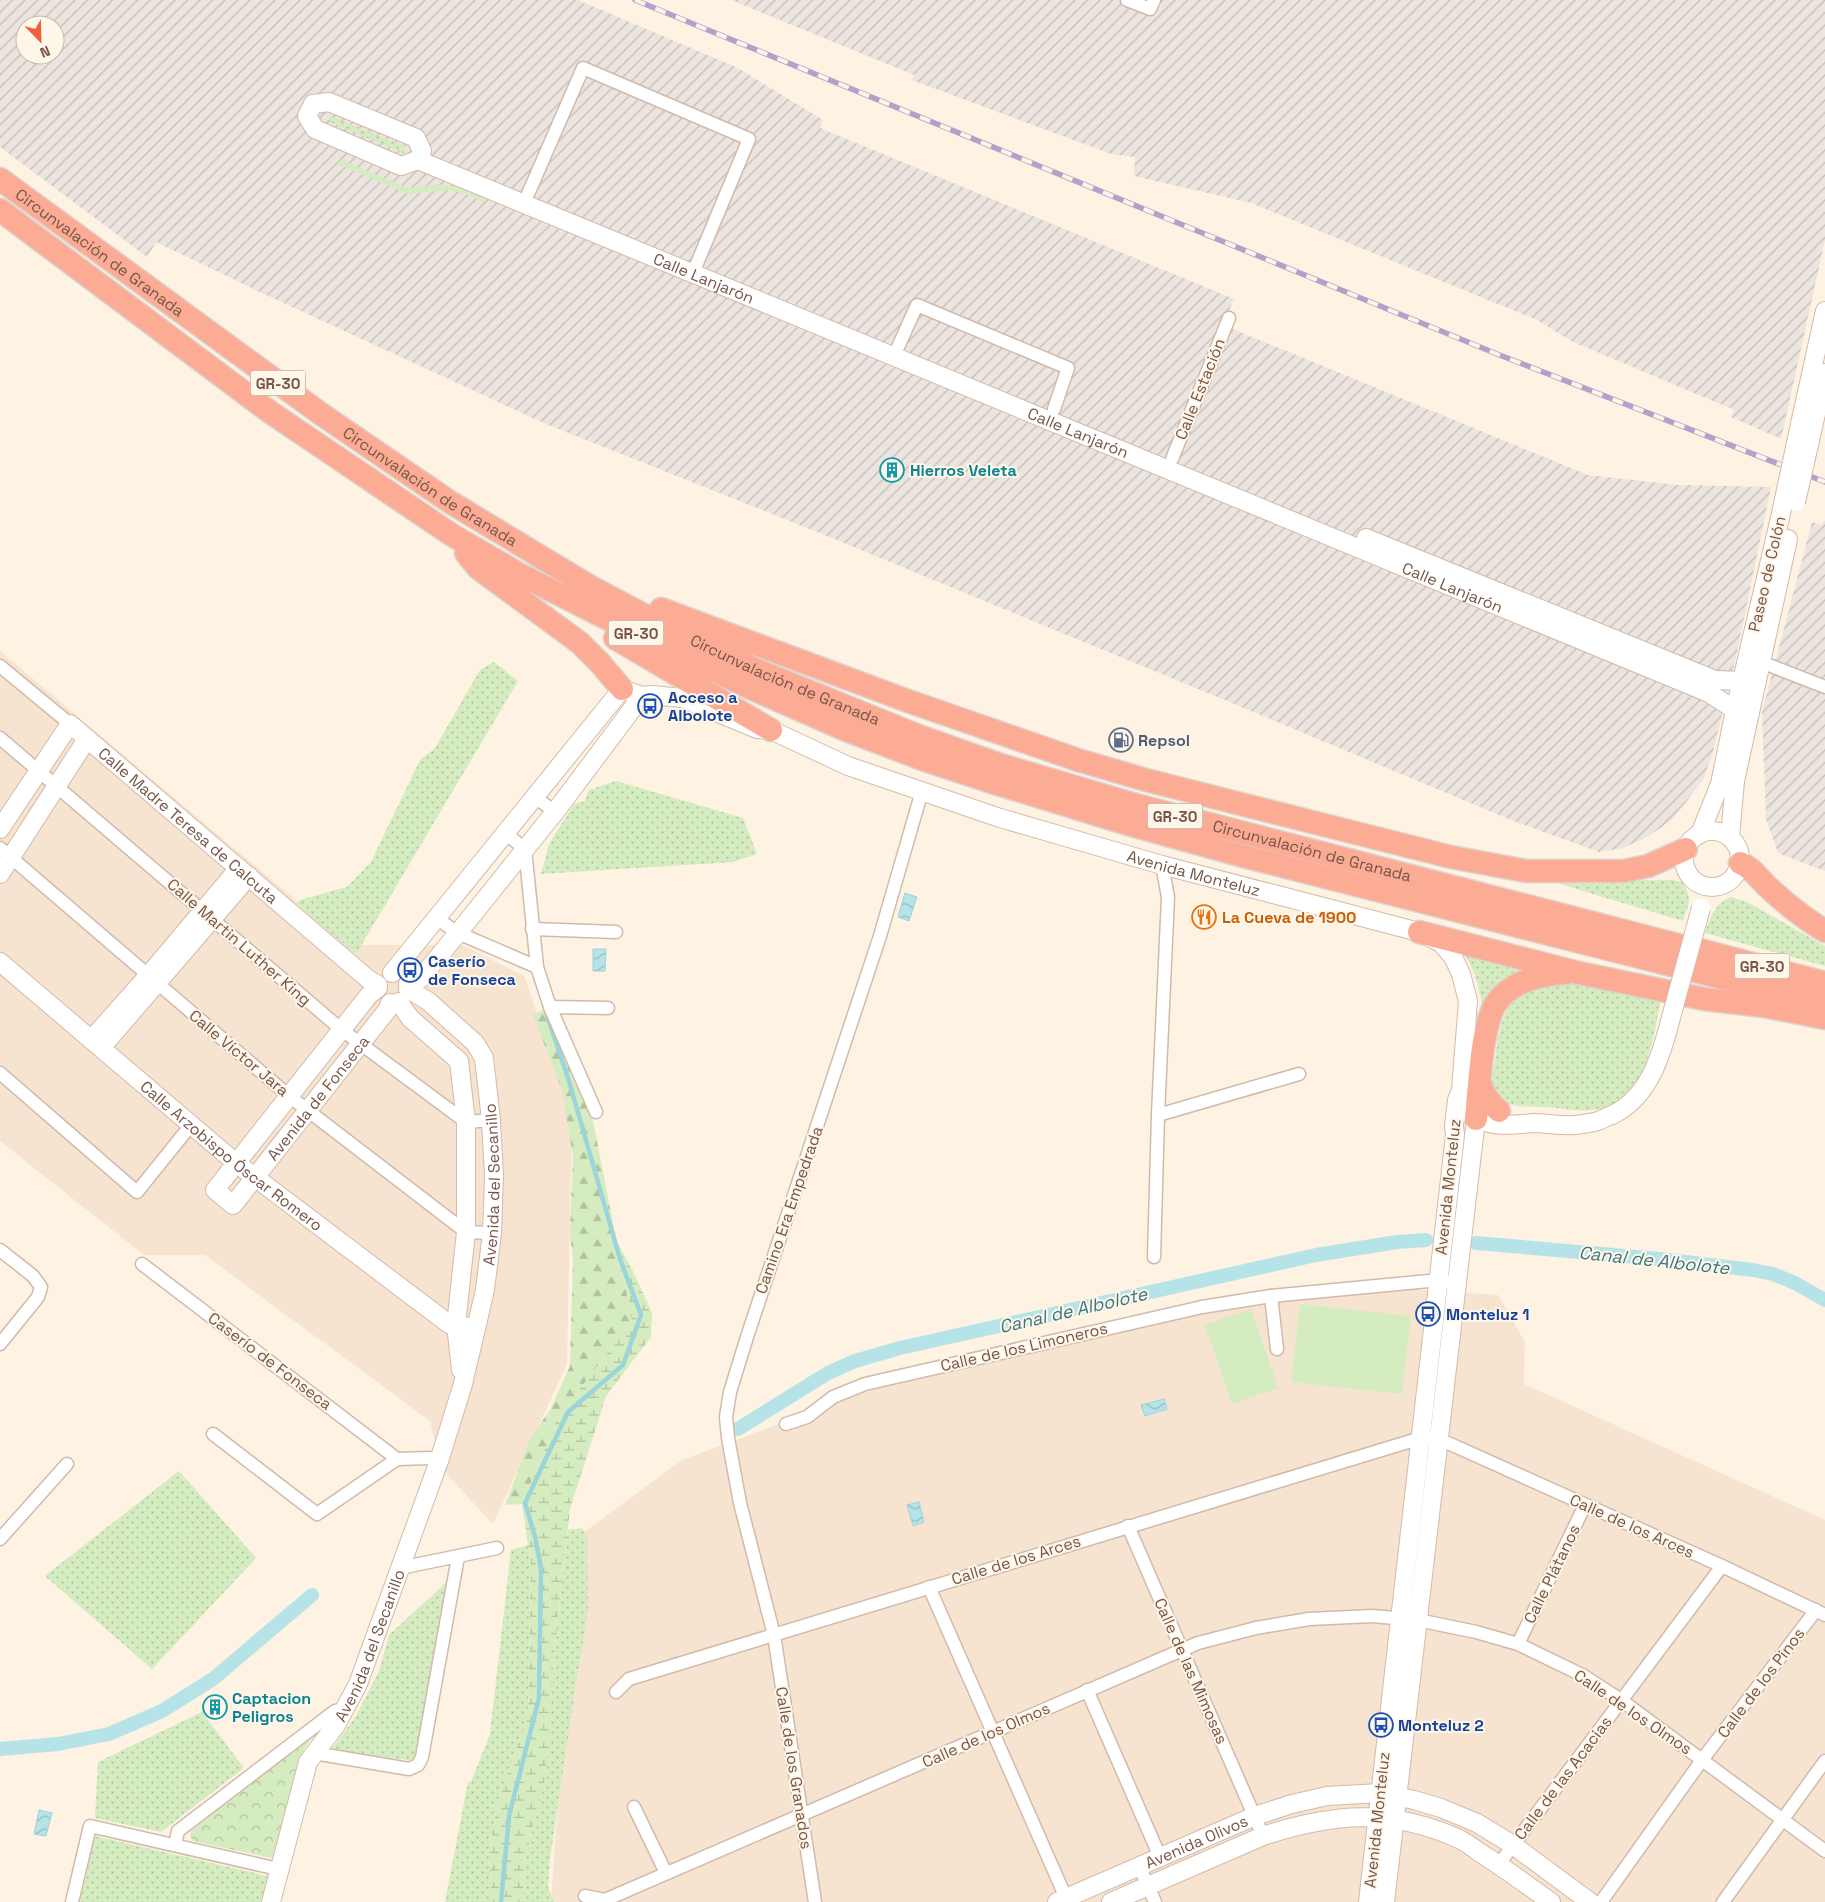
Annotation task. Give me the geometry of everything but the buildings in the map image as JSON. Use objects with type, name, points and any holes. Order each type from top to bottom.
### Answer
[{"type":"highway","name":"Circunvalación de Granada","points":[[0,179],[321,414],[450,502],[566,573],[661,624],[757,670],[916,735],[1001,765],[1136,805],[1686,958],[1825,1004]]},
{"type":"highway","name":"Circunvalación de Granada","points":[[0,210],[270,412],[452,535],[520,574],[662,646],[846,730],[925,760],[1113,819],[1243,856],[1686,958],[1825,983]]},
{"type":"highway","points":[[452,535],[478,568],[580,643],[632,692]]},
{"type":"highway","points":[[566,573],[595,578],[692,622],[908,701],[1078,760],[1146,780],[1451,857],[1526,871],[1624,871],[1648,866],[1693,842]]},
{"type":"highway","points":[[520,574],[539,594],[771,730]]},
{"type":"highway","points":[[1740,863],[1748,866],[1768,888],[1810,922],[1825,931]]},
{"type":"highway","points":[[1419,932],[1579,972],[1704,999],[1764,1006],[1825,1018]]},
{"type":"highway","points":[[1476,1119],[1471,1087],[1495,1005],[1508,991],[1524,981],[1553,974],[1579,972]]},
{"type":"highway","points":[[1471,1087],[1483,1092],[1491,1105],[1499,1111]]},
{"type":"street","points":[[1128,0],[1150,9],[1154,0]]},
{"type":"street","name":"Calle Lanjarón","points":[[528,194],[583,68],[749,139],[695,269]]},
{"type":"street","name":"Calle Lanjarón","points":[[420,156],[416,138],[329,102],[314,104],[307,116],[315,129],[401,166],[420,156],[528,194],[695,269],[1054,409],[1710,678],[1715,680],[1743,681]]},
{"type":"street","name":"Calle Lanjarón","points":[[420,156],[1709,693],[1735,710]]},
{"type":"street","name":"Calle Lanjarón","points":[[898,347],[917,305],[1068,368],[1054,409]]},
{"type":"street","name":"Paseo de Colón","points":[[1693,842],[1720,784],[1735,710],[1786,519],[1807,425],[1825,311]]},
{"type":"street","name":"Calle Estación","points":[[1172,459],[1229,318]]},
{"type":"street","name":"Paseo de Colón","points":[[1807,425],[1825,372]]},
{"type":"street","name":"Paseo de Colón","points":[[1730,837],[1735,782],[1761,662],[1786,519]]},
{"type":"street","points":[[1761,662],[1825,687]]},
{"type":"street","name":"Calle Madre Teresa de Calcuta","points":[[0,666],[378,987]]},
{"type":"street","points":[[392,973],[403,977],[401,994],[383,999],[378,987],[382,978],[392,973],[535,797],[632,692]]},
{"type":"street","name":"Avenida Monteluz","points":[[632,692],[682,698],[758,729],[771,730],[848,766],[1000,818],[1162,865],[1419,932],[1441,943],[1453,958],[1461,974],[1468,1001],[1471,1087],[1456,1100],[1455,1135],[1421,1438],[1409,1619],[1386,1818],[1368,1902]]},
{"type":"street","name":"Avenida de Fonseca","points":[[378,987],[369,995],[215,1190],[233,1205],[256,1179],[388,1009],[401,994],[420,979],[555,812],[632,692]]},
{"type":"street","points":[[0,829],[70,724]]},
{"type":"street","name":"Calle Martin Luther King","points":[[0,738],[342,1030],[466,1122]]},
{"type":"street","points":[[0,874],[5,853],[56,786],[87,739]]},
{"type":"street","name":"Camino Era Empedrada","points":[[774,1635],[740,1503],[728,1438],[726,1417],[730,1392],[778,1239],[880,936],[922,791]]},
{"type":"street","points":[[535,797],[555,812]]},
{"type":"street","points":[[1715,831],[1730,837],[1740,853],[1738,872],[1732,880],[1714,888],[1696,883],[1689,876],[1685,868],[1684,859],[1693,842],[1715,831]]},
{"type":"street","points":[[505,833],[524,849],[537,967],[550,1007],[596,1112]]},
{"type":"street","name":"Calle Víctor Jara","points":[[5,853],[290,1096],[466,1232]]},
{"type":"street","points":[[1154,1257],[1158,1115],[1168,897],[1162,865]]},
{"type":"street","points":[[96,1044],[244,872]]},
{"type":"street","points":[[1476,1119],[1492,1124],[1518,1125],[1535,1123],[1566,1126],[1597,1122],[1624,1109],[1641,1092],[1664,1047],[1705,887]]},
{"type":"street","points":[[436,918],[458,933],[537,967]]},
{"type":"street","points":[[532,929],[616,932]]},
{"type":"street","name":"Calle Arzobispo Óscar Romero","points":[[0,962],[256,1179],[449,1324],[476,1328]]},
{"type":"street","name":"Avenida del Secanillo","points":[[271,1902],[278,1869],[308,1762],[336,1724],[358,1684],[439,1461],[463,1384],[485,1290],[492,1233],[494,1176],[491,1120],[484,1058],[475,1043],[428,1001],[401,994]]},
{"type":"street","name":"Avenida del Secanillo","points":[[401,994],[410,1018],[459,1061],[466,1122],[466,1232],[456,1325],[463,1384]]},
{"type":"street","points":[[550,1007],[608,1008]]},
{"type":"street","points":[[0,1074],[137,1192],[191,1125]]},
{"type":"street","points":[[1158,1115],[1299,1074]]},
{"type":"street","points":[[1455,1135],[1483,1112],[1499,1111],[1535,1123]]},
{"type":"street","name":"Avenida Monteluz","points":[[1409,1619],[1438,1441],[1476,1119]]},
{"type":"street","points":[[466,1122],[491,1120]]},
{"type":"street","points":[[466,1232],[492,1233]]},
{"type":"street","points":[[0,1250],[33,1276],[41,1287],[38,1297],[0,1344]]},
{"type":"street","name":"Caserío de Fonseca","points":[[142,1264],[397,1459]]},
{"type":"street","points":[[1439,1280],[1457,1282]]},
{"type":"street","name":"Calle de los Limoneros","points":[[786,1424],[807,1417],[833,1398],[865,1384],[1202,1307],[1271,1296],[1439,1280]]},
{"type":"street","points":[[1271,1296],[1277,1349]]},
{"type":"street","points":[[213,1434],[318,1514],[397,1459],[430,1458],[439,1461]]},
{"type":"street","points":[[1421,1438],[1438,1441]]},
{"type":"street","name":"Calle de los Arces","points":[[616,1692],[629,1679],[1421,1438]]},
{"type":"street","name":"Calle de los Arces","points":[[1438,1441],[1448,1443],[1722,1566],[1820,1613]]},
{"type":"street","points":[[0,1539],[67,1464]]},
{"type":"street","name":"Calle Plátanos","points":[[1518,1644],[1585,1505]]},
{"type":"street","name":"Calle de las Mimosas","points":[[1128,1526],[1255,1816]]},
{"type":"street","points":[[400,1568],[497,1548]]},
{"type":"street","points":[[314,1753],[410,1768],[418,1764],[422,1757],[458,1557]]},
{"type":"street","name":"Calle de las Acacias","points":[[1512,1846],[1722,1566]]},
{"type":"street","points":[[929,1587],[994,1732],[1061,1900]]},
{"type":"street","name":"Calle de los Pinos","points":[[1601,1902],[1702,1760],[1820,1613]]},
{"type":"street","name":"Calle de los Olmos","points":[[585,1896],[605,1900],[1198,1643],[1256,1628],[1308,1620],[1372,1616],[1409,1619],[1476,1632],[1518,1644],[1584,1676],[1621,1700],[1825,1851]]},
{"type":"street","name":"Calle de los Granados","points":[[774,1635],[815,1902]]},
{"type":"street","points":[[1087,1690],[1160,1857]]},
{"type":"street","points":[[175,1845],[178,1831],[335,1711],[344,1710]]},
{"type":"street","points":[[1723,1902],[1825,1761]]},
{"type":"street","name":"Avenida Olivos","points":[[1061,1900],[1255,1816],[1292,1804],[1327,1796],[1389,1794],[1441,1808],[1468,1819],[1512,1846],[1590,1902]]},
{"type":"street","points":[[634,1807],[666,1874]]},
{"type":"street","name":"Avenida Olivos","points":[[1255,1816],[1263,1836]]},
{"type":"street","name":"Avenida Olivos","points":[[1111,1902],[1263,1836],[1312,1821],[1349,1817],[1386,1818],[1423,1825],[1461,1840],[1499,1864],[1551,1902]]},
{"type":"street","name":"Avenida Monteluz","points":[[1385,1902],[1386,1818]]},
{"type":"street","points":[[72,1902],[90,1826],[278,1869]]},
{"type":"street","points":[[1499,1864],[1512,1846]]},
{"type":"street","name":"Avenida Olivos","points":[[1139,1866],[1147,1886]]},
{"type":"street","points":[[1147,1886],[1155,1902]]},
{"type":"shaded area","points":[[0,0],[578,0],[738,68],[823,120],[820,128],[1234,299],[1223,325],[1588,475],[1679,485],[1771,487],[1736,657],[1712,756],[1703,780],[1673,819],[1649,836],[1623,848],[1599,852],[1511,820],[827,536],[546,424],[156,242],[147,257],[0,147]]},
{"type":"shaded area","points":[[731,0],[1825,0],[1825,240],[1781,439],[1731,417],[1734,410],[1571,341],[1537,320],[1251,203],[1134,176],[1135,157],[1111,154],[912,80],[914,75]]},
{"type":"shaded area","points":[[1825,520],[1825,871],[1778,853],[1766,819],[1762,712],[1812,522],[1822,525]]},
{"type":"shaded area","points":[[0,651],[349,945],[462,945],[524,976],[572,1113],[567,1364],[493,1524],[442,1469],[430,1421],[205,1255],[144,1255],[0,1141]]},
{"type":"shaded area","points":[[1394,1288],[1498,1295],[1525,1342],[1524,1384],[1825,1520],[1825,1902],[551,1902],[576,1538],[682,1460],[868,1391],[1236,1301]]},
{"type":"green space","points":[[330,116],[406,147],[406,152],[403,153],[330,122]]},
{"type":"green space","points":[[341,160],[408,188],[449,186],[483,197],[485,202],[459,192],[445,190],[408,194],[337,164]]},
{"type":"green space","points":[[494,662],[518,681],[356,954],[296,904],[300,900],[347,887],[371,862],[420,760],[435,748],[480,670]]},
{"type":"green space","points":[[616,781],[743,818],[757,854],[732,862],[541,874],[549,844],[574,804],[585,801],[589,790]]},
{"type":"green space","points":[[1673,880],[1682,882],[1688,892],[1689,901],[1683,921],[1550,881]]},
{"type":"green space","points":[[1731,897],[1747,902],[1825,946],[1825,966],[1705,933],[1711,916],[1717,907]]},
{"type":"green space","points":[[1465,955],[1524,968],[1500,983],[1482,1005],[1476,979]]},
{"type":"green space","points":[[1585,982],[1661,1000],[1646,1064],[1630,1092],[1618,1102],[1604,1108],[1590,1110],[1520,1106],[1502,1101],[1494,1093],[1492,1079],[1498,1036],[1510,1005],[1518,996],[1530,990],[1544,986]]},
{"type":"green space","points":[[545,1009],[593,1121],[632,1320],[557,1420],[522,1504],[505,1505],[531,1437],[550,1410],[570,1366],[573,1260],[570,1234],[573,1157],[562,1090],[533,1015]]},
{"type":"green space","points":[[617,1242],[634,1273],[652,1313],[651,1337],[606,1396],[570,1509],[556,1634],[546,1775],[526,1857],[522,1902],[492,1902],[489,1855],[497,1805],[528,1715],[531,1565],[522,1504],[557,1420],[632,1320]]},
{"type":"green space","points":[[1300,1304],[1411,1316],[1402,1394],[1291,1382]]},
{"type":"green space","points":[[1251,1309],[1278,1388],[1232,1404],[1205,1325]]},
{"type":"green space","points":[[179,1471],[256,1558],[152,1669],[45,1576]]},
{"type":"green space","points":[[582,1528],[587,1535],[588,1612],[550,1859],[548,1887],[554,1902],[522,1902],[526,1857],[546,1775],[556,1634],[568,1530]]},
{"type":"green space","points":[[528,1545],[531,1565],[528,1715],[497,1805],[489,1855],[492,1902],[445,1902],[468,1782],[471,1782],[490,1734],[511,1550]]},
{"type":"green space","points":[[450,1579],[415,1761],[331,1750],[356,1716],[379,1671],[389,1635]]},
{"type":"green space","points":[[202,1712],[244,1768],[161,1832],[95,1818],[98,1762]]},
{"type":"green space","points":[[317,1728],[299,1758],[276,1859],[193,1841],[190,1836],[191,1831]]},
{"type":"green space","points":[[95,1836],[272,1877],[266,1902],[80,1902]]},
{"type":"water","points":[[905,893],[917,897],[909,921],[898,917]]},
{"type":"water","points":[[593,949],[606,949],[605,971],[593,971]]},
{"type":"water","points":[[1164,1399],[1167,1409],[1145,1416],[1141,1405]]},
{"type":"water","points":[[919,1502],[924,1522],[913,1526],[907,1505]]},
{"type":"water","points":[[39,1810],[52,1813],[46,1836],[34,1834]]},
{"type":"waterway","points":[[501,1902],[509,1816],[539,1698],[541,1568],[535,1537],[525,1503],[568,1412],[623,1365],[641,1315],[620,1259],[569,1081],[547,1015]]},
{"type":"waterway","name":"Canal de Albolote","points":[[738,1429],[828,1373],[855,1361],[900,1348],[1316,1255],[1397,1242],[1426,1240]]},
{"type":"waterway","name":"Canal de Albolote","points":[[1476,1243],[1660,1259],[1753,1270],[1773,1274],[1795,1283],[1825,1300]]},
{"type":"waterway","name":"Canal de Albolote","points":[[0,1749],[58,1744],[109,1734],[162,1711],[213,1679],[312,1595]]},
{"type":"railway","points":[[635,0],[1497,354],[1825,482]]},
{"type":"place","name":"Hierros Veleta","points":[[892,470]]},
{"type":"place","name":"Acceso a Albolote","points":[[650,706]]},
{"type":"place","name":"Repsol","points":[[1121,740]]},
{"type":"place","name":"La Cueva de 1900","points":[[1204,917]]},
{"type":"place","name":"Caserío de Fonseca","points":[[410,970]]},
{"type":"place","name":"Monteluz 1","points":[[1428,1314]]},
{"type":"place","name":"Captacion Peligros","points":[[215,1707]]},
{"type":"place","name":"Monteluz 2","points":[[1381,1725]]}]
